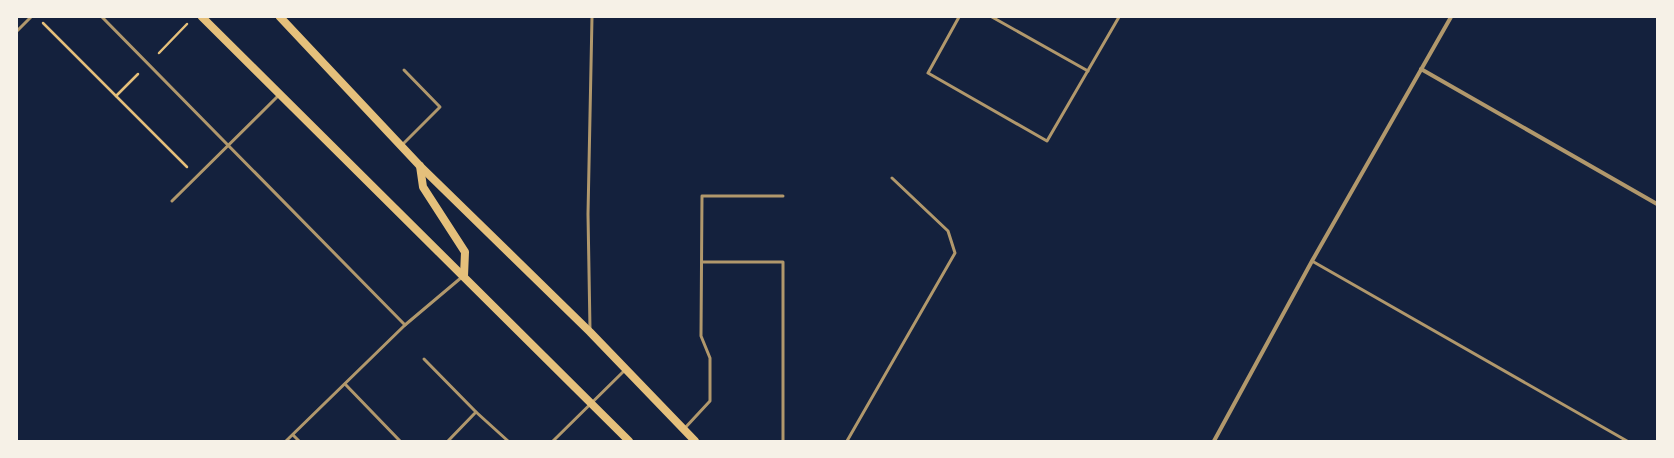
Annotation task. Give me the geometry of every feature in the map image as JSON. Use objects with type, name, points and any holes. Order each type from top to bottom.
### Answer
[{"type":"main road","points":[[202,17],[629,441]]},
{"type":"main road","points":[[280,17],[402,145],[420,166],[590,332],[695,441]]},
{"type":"main road","points":[[420,166],[423,187],[465,252],[464,276]]},
{"type":"street","points":[[1214,441],[1312,261],[1451,17]]},
{"type":"street","points":[[1421,69],[1657,204]]},
{"type":"lane","points":[[17,31],[31,17]]},
{"type":"lane","points":[[102,17],[406,325]]},
{"type":"lane","points":[[590,332],[588,214],[592,17]]},
{"type":"lane","points":[[959,17],[928,73],[1047,140],[1119,17]]},
{"type":"lane","points":[[992,17],[1088,71]]},
{"type":"lane","points":[[402,145],[440,107],[404,70]]},
{"type":"lane","points":[[172,201],[279,95]]},
{"type":"lane","points":[[847,441],[955,253],[948,231],[892,178]]},
{"type":"lane","points":[[684,429],[710,401],[710,358],[701,336],[702,196],[783,196]]},
{"type":"lane","points":[[1312,261],[1627,441]]},
{"type":"lane","points":[[702,262],[783,262],[783,441]]},
{"type":"lane","points":[[286,441],[406,325],[464,276]]},
{"type":"lane","points":[[424,359],[476,412],[508,441]]},
{"type":"lane","points":[[553,441],[626,369]]},
{"type":"lane","points":[[345,384],[400,441]]},
{"type":"lane","points":[[448,441],[476,412]]},
{"type":"lane","points":[[293,435],[299,441]]},
{"type":"path","points":[[37,17],[196,176]]},
{"type":"path","points":[[175,37],[188,24]]}]
